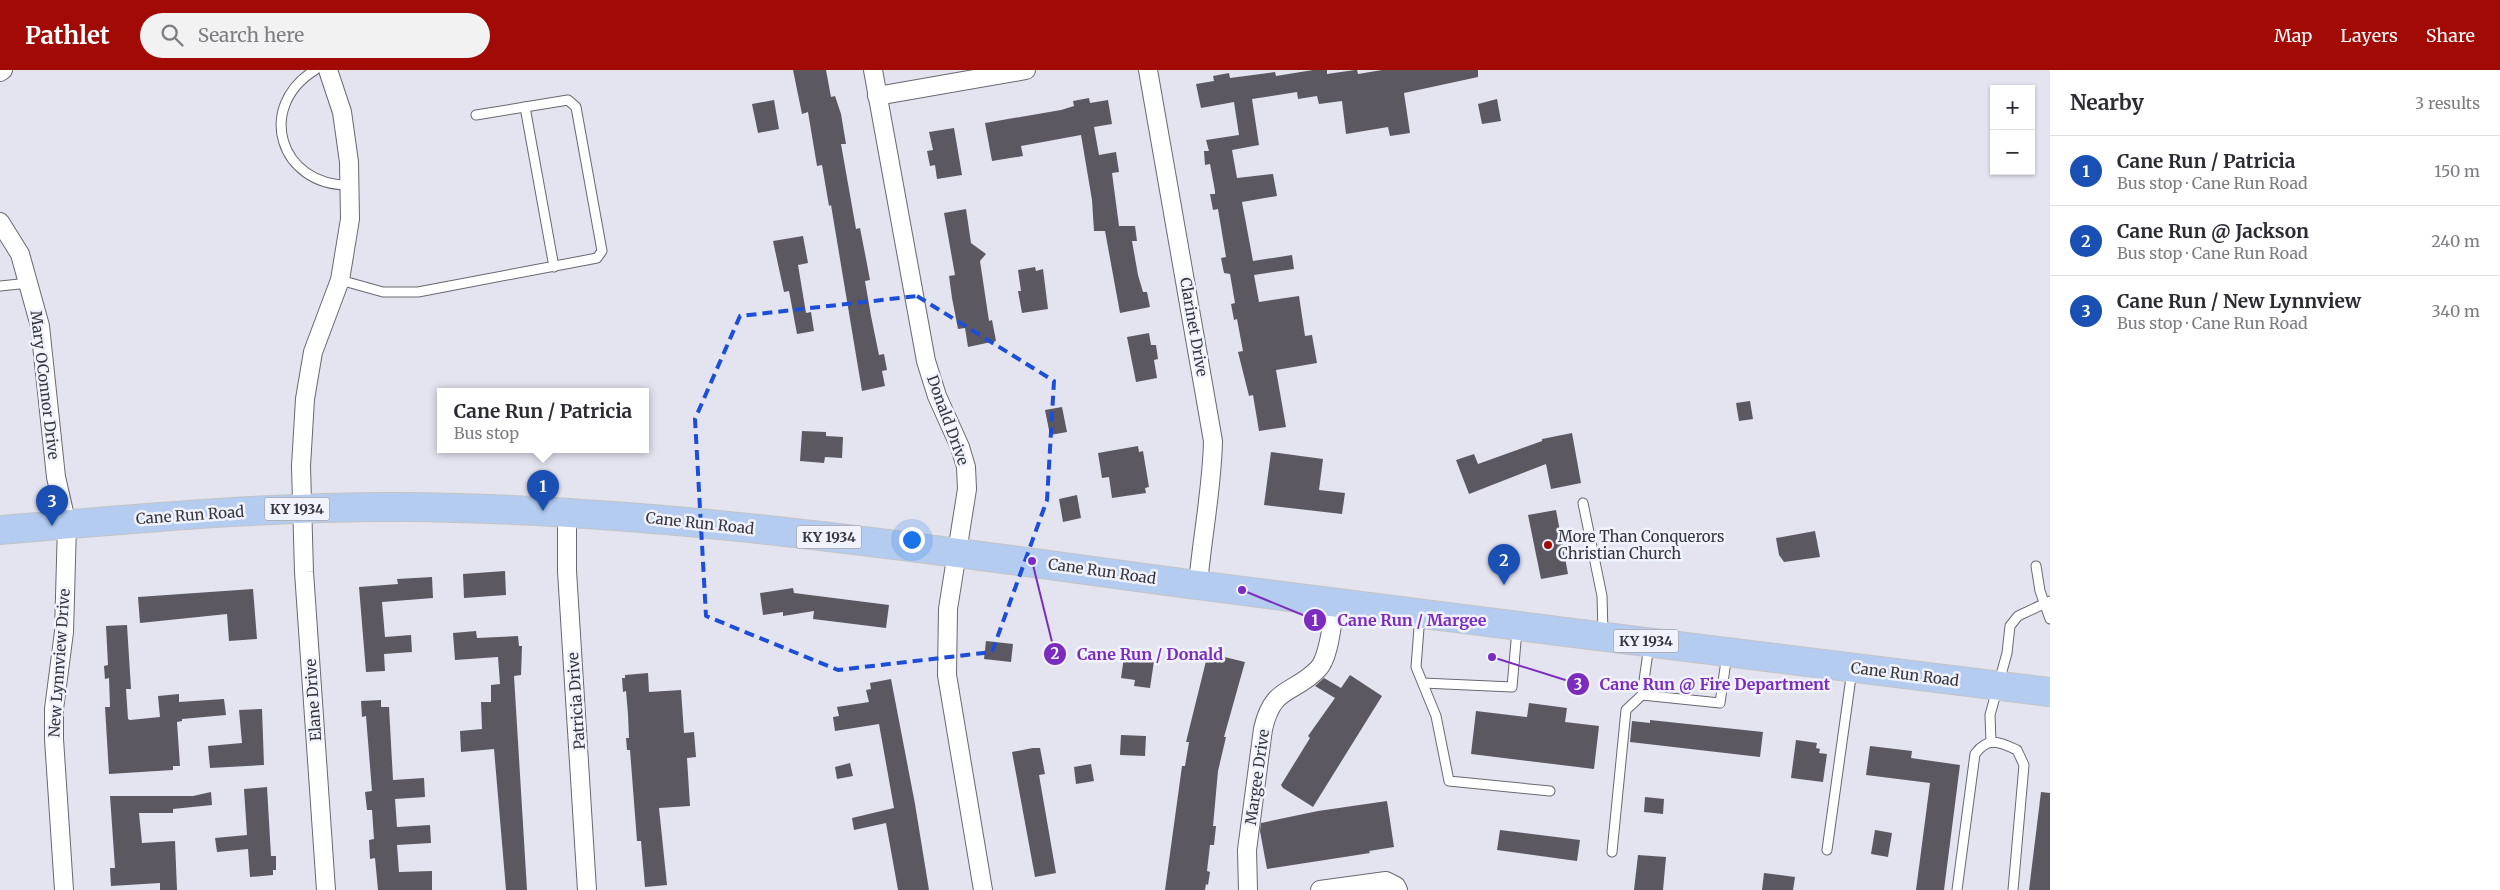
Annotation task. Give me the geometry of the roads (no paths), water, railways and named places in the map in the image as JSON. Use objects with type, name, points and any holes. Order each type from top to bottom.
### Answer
[{"type":"highway","name":"Cane Run Road","points":[[0,530],[195,513],[302,509],[404,507],[567,512],[750,528],[956,553],[2050,692]]},
{"type":"street","name":"Elane Drive","points":[[326,890],[302,509],[301,466],[305,399],[313,352],[340,280],[350,219],[349,185],[342,112],[328,70]]},
{"type":"street","name":"Donald Drive","points":[[873,70],[926,362],[966,467],[967,489],[946,624],[947,675],[983,890]]},
{"type":"street","points":[[877,96],[1026,70]]},
{"type":"street","name":"Clarinet Drive","points":[[1148,70],[1213,441],[1212,471],[1203,529],[1198,585]]},
{"type":"street","name":"Mary OConnor Drive","points":[[0,222],[20,254],[40,326],[56,477],[66,525]]},
{"type":"street","name":"Patricia Drive","points":[[567,512],[567,571],[588,890]]},
{"type":"street","name":"New Lynnview Drive","points":[[64,890],[54,738],[54,709],[64,632],[66,525]]},
{"type":"street","name":"Margee Drive","points":[[1248,890],[1247,850],[1263,729],[1267,712],[1280,694],[1319,668],[1326,658],[1336,602]]},
{"type":"street","points":[[1320,890],[1386,881],[1396,886],[1398,890]]},
{"type":"lane","points":[[315,70],[298,82],[285,103],[280,117],[285,144],[292,158],[313,178],[327,183],[349,185]]},
{"type":"lane","points":[[340,280],[383,292],[418,292],[597,258],[602,251],[576,107],[568,100],[476,115]]},
{"type":"lane","points":[[525,107],[554,267]]},
{"type":"lane","points":[[0,286],[29,283]]},
{"type":"lane","points":[[1583,503],[1602,596],[1603,636]]},
{"type":"lane","points":[[2036,566],[2040,591],[2048,605],[2050,619]]},
{"type":"lane","points":[[1991,742],[1990,715],[2007,653],[2010,626],[2018,616],[2048,605]]},
{"type":"lane","points":[[1421,613],[1416,667],[1436,716],[1448,781],[1550,791]]},
{"type":"lane","points":[[1423,683],[1512,688],[1517,625]]},
{"type":"lane","points":[[1612,852],[1626,710],[1642,695],[1649,641]]},
{"type":"lane","points":[[1642,695],[1720,703],[1727,651]]},
{"type":"lane","points":[[1827,850],[1852,667]]},
{"type":"lane","points":[[1957,890],[1975,754],[1981,745],[1991,742],[2017,750],[2024,765],[2013,890]]},
{"type":"place","name":"Cane Run / Patricia","points":[[543,511]]},
{"type":"place","name":"Cane Run / New Lynnview","points":[[52,526]]},
{"type":"place","name":"More Than Conquerors Christian Church","points":[[1548,545]]},
{"type":"place","name":"Cane Run / Donald","points":[[1032,561]]},
{"type":"place","name":"Cane Run @ Jackson","points":[[1504,585]]},
{"type":"place","name":"Cane Run / Margee","points":[[1242,590]]},
{"type":"place","name":"Cane Run @ Fire Department","points":[[1492,657]]}]
